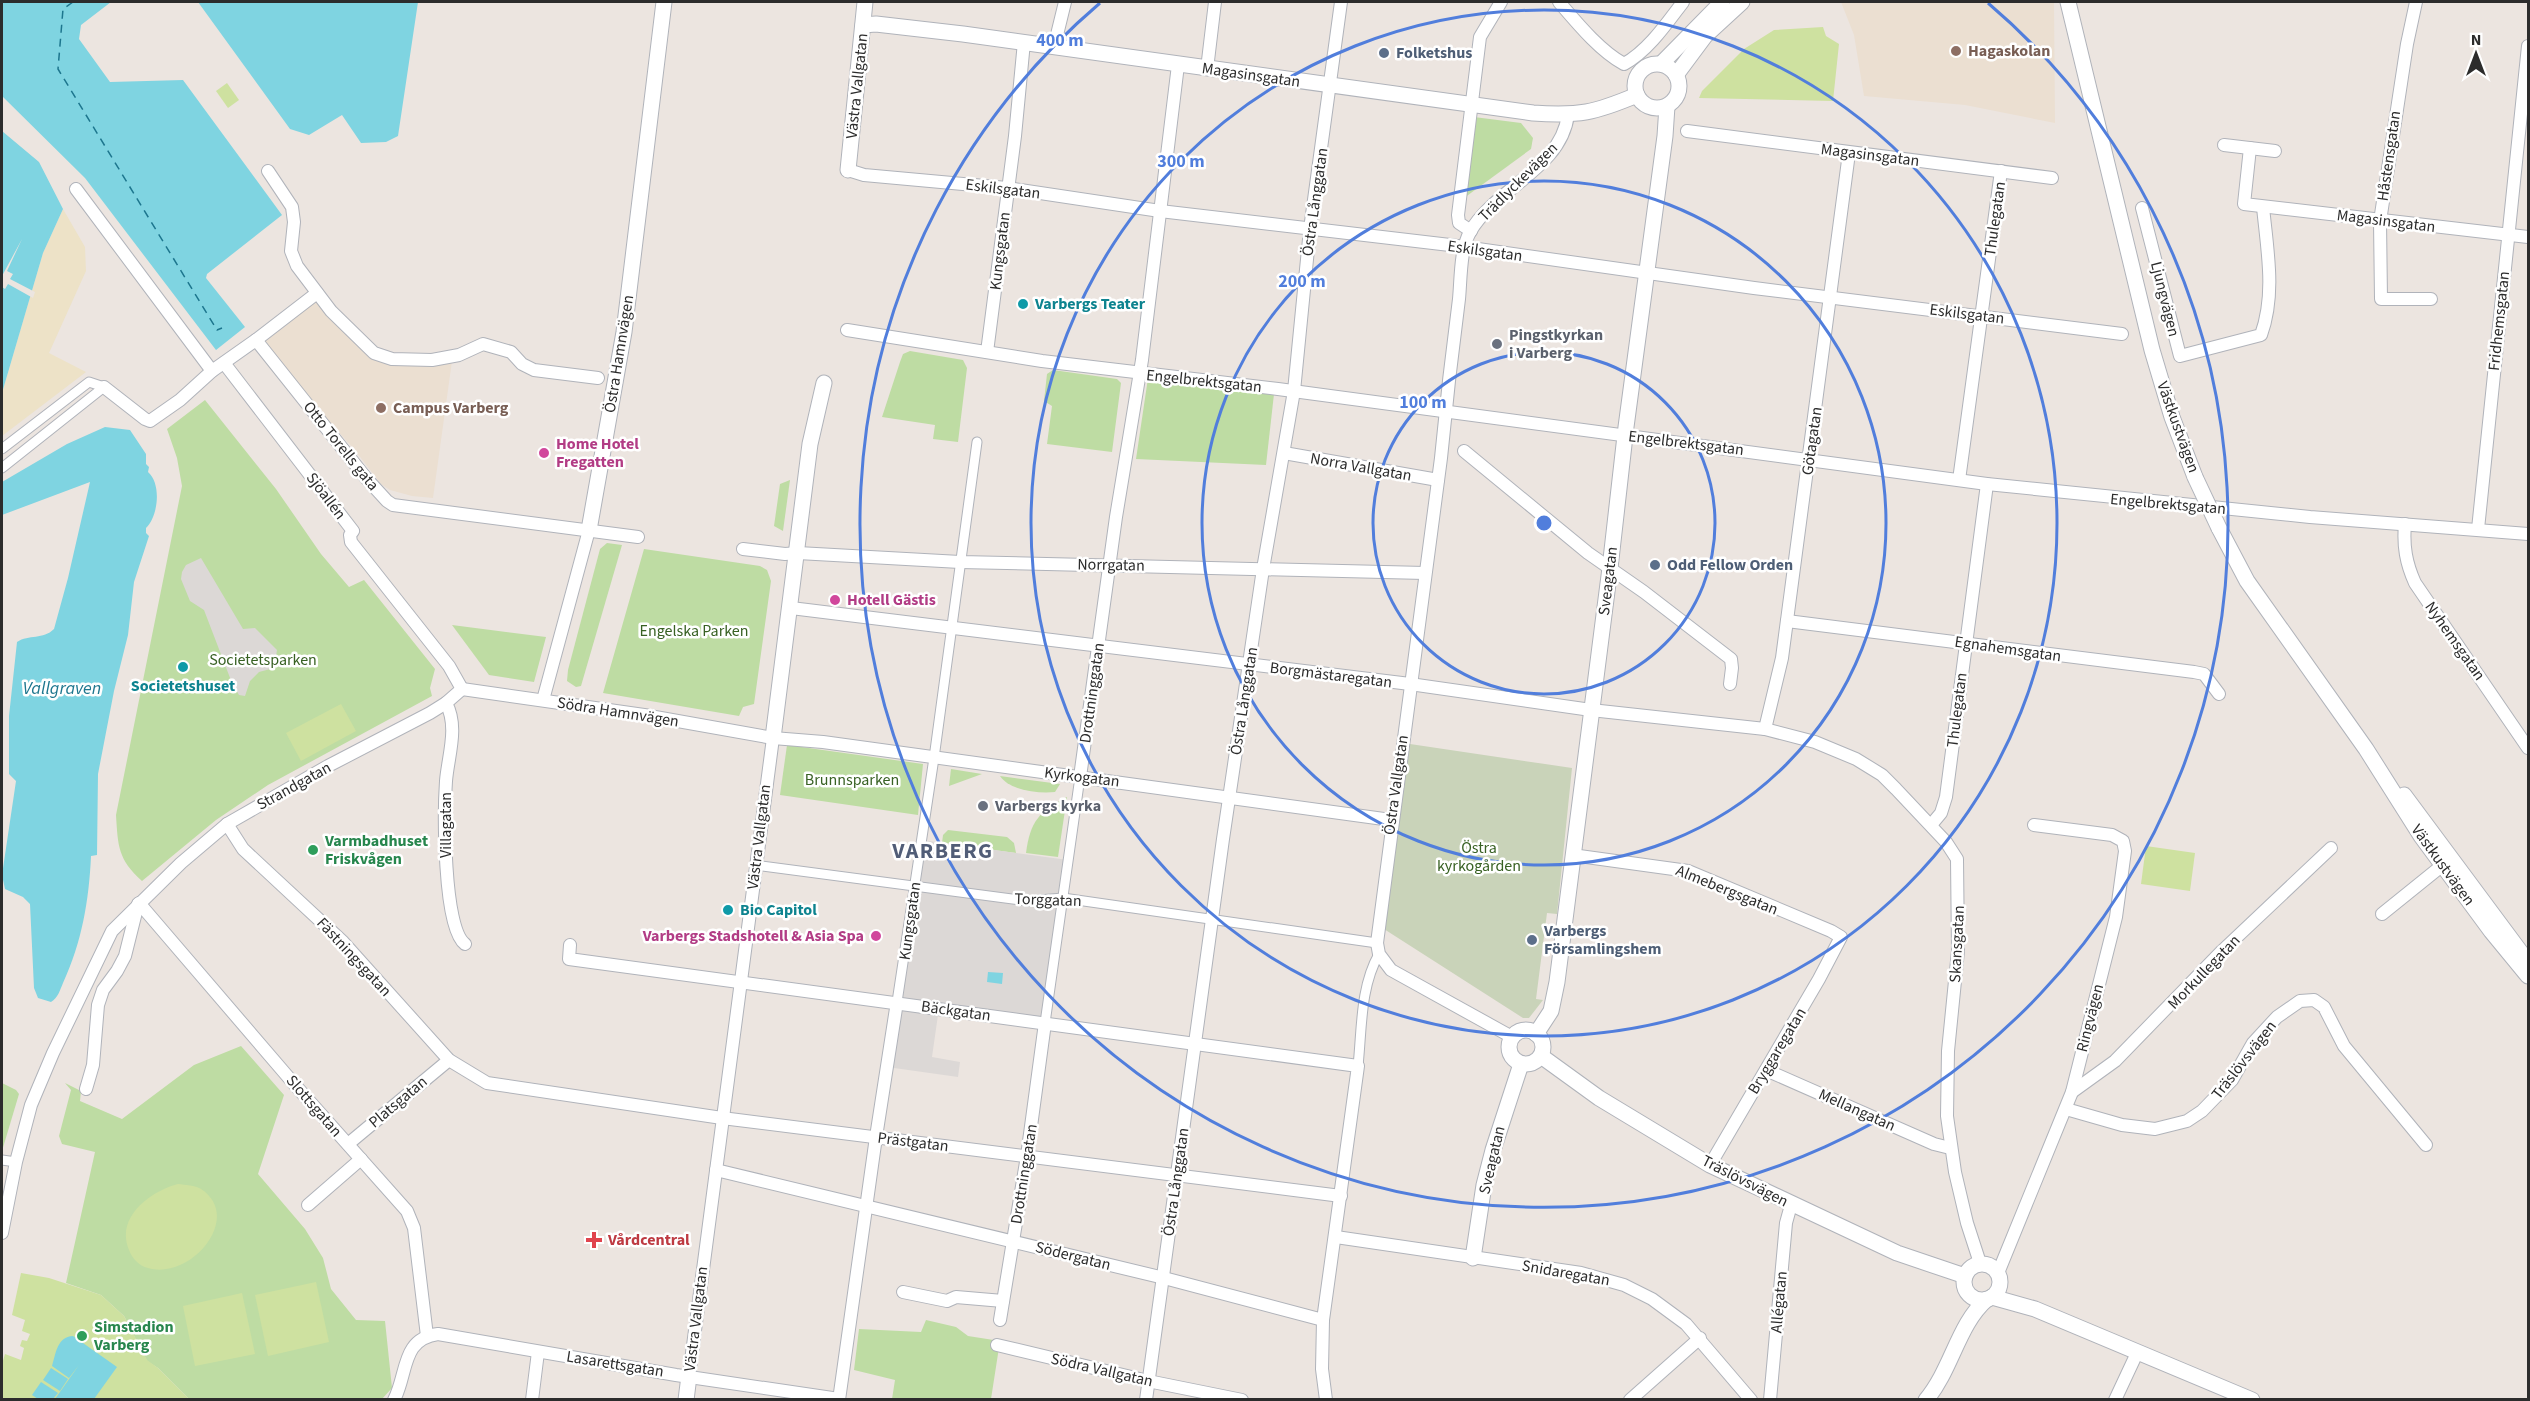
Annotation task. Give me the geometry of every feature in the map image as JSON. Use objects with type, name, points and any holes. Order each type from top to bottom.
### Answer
[{"type":"street","name":"Östra Hamnvägen","points":[[543,700],[589,530],[624,333],[664,2]]},
{"type":"street","name":"Västra Vallgatan","points":[[848,170],[865,2]]},
{"type":"street","points":[[1054,47],[1065,2]]},
{"type":"street","points":[[1207,69],[1215,2]]},
{"type":"street","name":"Östra Långgatan","points":[[1146,1400],[1211,920],[1263,569],[1294,392],[1310,229],[1341,2]]},
{"type":"street","points":[[1471,231],[1461,226],[1458,215],[1480,36],[1501,2]]},
{"type":"street","points":[[1560,2],[1600,45],[1624,64],[1632,60],[1664,27],[1683,2]]},
{"type":"street","points":[[1660,64],[1722,2]]},
{"type":"street","points":[[1676,75],[1706,36],[1742,2]]},
{"type":"street","name":"Västkustvägen","points":[[2068,2],[2152,350],[2172,417],[2195,477],[2219,528],[2247,581],[2366,749],[2447,861],[2529,962]]},
{"type":"street","name":"Västkustvägen","points":[[2074,2],[2083,65]]},
{"type":"street","name":"Håstensgatan","points":[[2416,2],[2405,55],[2380,221],[2381,299],[2431,299]]},
{"type":"street","name":"Magasinsgatan","points":[[862,25],[876,24],[1024,42],[1471,105],[1568,115],[1590,113],[1637,94]]},
{"type":"street","name":"Kungsgatan","points":[[987,352],[1024,42]]},
{"type":"street","name":"Fridhemsgatan","points":[[2478,530],[2508,235],[2525,114],[2529,46]]},
{"type":"street","points":[[1660,64],[1670,68],[1676,75],[1678,92],[1667,106],[1649,106],[1637,94],[1636,79],[1641,70],[1650,65],[1660,64]]},
{"type":"street","name":"Drottninggatan","points":[[1000,1320],[1028,1156],[1110,565],[1139,374],[1178,65]]},
{"type":"street","name":"Sveagatan","points":[[1536,1034],[1551,1011],[1554,998],[1667,106]]},
{"type":"street","name":"Trädlyckevägen","points":[[1465,248],[1471,231],[1486,211],[1550,153],[1566,129],[1568,115]]},
{"type":"street","name":"Magasinsgatan","points":[[1687,131],[2052,178]]},
{"type":"street","points":[[2224,145],[2275,151]]},
{"type":"street","name":"Magasinsgatan","points":[[2250,148],[2244,204],[2529,237]]},
{"type":"street","name":"Götagatan","points":[[1765,729],[1782,658],[1849,153]]},
{"type":"street","name":"Eskilsgatan","points":[[848,170],[864,175],[1007,188],[1160,211],[1465,248],[2122,334]]},
{"type":"street","points":[[268,171],[292,207],[294,222],[291,251],[297,266],[316,293],[361,343],[374,353],[383,356],[432,360],[459,355],[483,344],[511,352],[522,363],[534,370],[598,378]]},
{"type":"street","name":"Thulegatan","points":[[1959,480],[2001,171]]},
{"type":"street","points":[[76,189],[212,371]]},
{"type":"street","name":"Ljungvägen","points":[[2142,208],[2180,356],[2261,335],[2268,317],[2270,290],[2263,207]]},
{"type":"street","name":"Östra Vallgatan","points":[[1326,1400],[1322,1369],[1323,1320],[1336,1237],[1366,986],[1378,949],[1391,820],[1438,480],[1465,248]]},
{"type":"street","points":[[2,449],[89,382],[104,387],[150,421],[316,293]]},
{"type":"street","name":"Engelbrektsgatan","points":[[847,330],[1139,374],[1294,392],[1987,484],[2124,500],[2529,534]]},
{"type":"street","name":"Otto Torells gata","points":[[255,340],[387,501],[401,507],[638,537]]},
{"type":"street","name":"Sjöallén","points":[[224,363],[353,531],[350,535],[351,542],[449,666],[462,689]]},
{"type":"street","name":"Västra Vallgatan","points":[[686,1400],[755,865],[791,608],[810,444],[824,382]]},
{"type":"street","points":[[2,468],[104,387]]},
{"type":"street","name":"Kungsgatan","points":[[839,1399],[876,1137],[934,758],[977,442]]},
{"type":"street","points":[[1464,452],[1567,537],[1731,659],[1730,684]]},
{"type":"street","name":"Norra Vallgatan","points":[[1284,453],[1438,480]]},
{"type":"street","name":"Thulegatan","points":[[1931,825],[1941,813],[1946,797],[1987,484]]},
{"type":"street","name":"Nyhemsgatan","points":[[2405,524],[2406,561],[2415,583],[2529,748]]},
{"type":"street","points":[[742,549],[785,554],[798,553]]},
{"type":"street","name":"Norrgatan","points":[[798,553],[960,562],[1425,573]]},
{"type":"street","name":"Borgmästaregatan","points":[[791,608],[1410,684],[1591,710],[1765,729]]},
{"type":"street","name":"Egnahemsgatan","points":[[1787,621],[2204,674],[2219,694]]},
{"type":"street","name":"Södra Hamnvägen","points":[[462,689],[773,738]]},
{"type":"street","name":"Strandgatan","points":[[2,1233],[16,1162],[31,1106],[97,958],[112,931],[139,903],[226,824],[446,704],[462,689]]},
{"type":"street","name":"Villagatan","points":[[446,704],[451,715],[452,731],[444,811],[446,858],[454,925],[459,940],[465,944]]},
{"type":"street","name":"Skansgatan","points":[[1765,729],[1815,742],[1869,767],[1884,777],[1954,852],[1959,876],[1958,951],[1946,1073],[1947,1116],[1950,1148],[1967,1223],[1980,1263]]},
{"type":"street","name":"Kyrkogatan","points":[[773,738],[823,742],[1230,796],[1391,820]]},
{"type":"street","name":"Fästningsgatan","points":[[226,824],[243,849],[343,942],[449,1060],[487,1083]]},
{"type":"street","name":"Ringvägen","points":[[1932,1397],[1966,1324],[1994,1288],[2066,1109],[2116,917],[2125,851],[2123,841],[2112,835],[2034,825]]},
{"type":"street","name":"Morkullegatan","points":[[2072,1092],[2115,1061],[2222,951],[2331,848]]},
{"type":"street","name":"Almebergsgatan","points":[[1572,855],[1688,871],[1841,937]]},
{"type":"street","points":[[2382,914],[2447,861]]},
{"type":"street","name":"Västkustvägen","points":[[2447,861],[2491,931],[2529,976]]},
{"type":"street","name":"Torggatan","points":[[755,865],[1026,901],[1063,898],[1211,920],[1378,949]]},
{"type":"street","points":[[86,1089],[93,1065],[94,1028],[100,997],[123,962],[139,903]]},
{"type":"street","name":"Slottsgatan","points":[[139,903],[407,1210],[413,1222],[427,1336]]},
{"type":"street","name":"Bryggaregatan","points":[[1710,1165],[1841,937]]},
{"type":"street","name":"Bäckgatan","points":[[570,945],[569,959],[1358,1066]]},
{"type":"street","points":[[1378,949],[1391,970],[1512,1037]]},
{"type":"street","name":"Träslövsvägen","points":[[2066,1109],[2122,1125],[2155,1129],[2187,1121],[2202,1111],[2232,1080],[2253,1043],[2277,1017],[2300,1001],[2314,1000],[2324,1007],[2344,1046],[2426,1145]]},
{"type":"street","points":[[1526,1030],[1536,1034],[1543,1046],[1541,1056],[1534,1062],[1521,1064],[1510,1055],[1508,1046],[1512,1037],[1526,1030]]},
{"type":"street","name":"Träslövsvägen","points":[[1541,1056],[1599,1098],[1710,1165],[1897,1253],[1965,1276]]},
{"type":"street","name":"Platsgatan","points":[[348,1144],[449,1060]]},
{"type":"street","name":"Sveagatan","points":[[1473,1258],[1484,1185],[1521,1064]]},
{"type":"street","name":"Mellangatan","points":[[1766,1070],[1934,1144],[1950,1148]]},
{"type":"street","name":"Prästgatan","points":[[487,1083],[722,1118],[1341,1196]]},
{"type":"street","points":[[308,1205],[361,1159]]},
{"type":"street","points":[[2,1160],[16,1162]]},
{"type":"street","name":"Södergatan","points":[[716,1170],[1164,1278],[1323,1320]]},
{"type":"street","name":"Allégatan","points":[[1770,1400],[1786,1223],[1791,1205]]},
{"type":"street","name":"Snidaregatan","points":[[1336,1237],[1581,1273],[1624,1285],[1652,1299],[1700,1338],[1751,1400]]},
{"type":"street","points":[[1980,1263],[1992,1267],[1994,1288],[1978,1300],[1967,1293],[1964,1283],[1965,1276],[1971,1267],[1980,1263]]},
{"type":"street","points":[[1994,1288],[2035,1309],[2252,1400]]},
{"type":"street","points":[[903,1292],[947,1301],[956,1297],[1003,1301]]},
{"type":"street","name":"Ringvägen","points":[[1966,1324],[1967,1293]]},
{"type":"street","name":"Lasarettsgatan","points":[[427,1336],[447,1335],[689,1377],[839,1399]]},
{"type":"street","points":[[394,1400],[408,1356],[414,1346],[427,1336]]},
{"type":"street","points":[[1630,1400],[1700,1338]]},
{"type":"street","name":"Södra Vallgatan","points":[[997,1345],[1148,1381],[1242,1400]]},
{"type":"street","points":[[532,1400],[538,1352]]},
{"type":"street","points":[[2115,1400],[2137,1353]]},
{"type":"shaded area","name":"Hagaskolan","points":[[1841,2],[2054,2],[2055,123],[1965,105],[1864,96],[1854,35]]},
{"type":"shaded area","name":"Campus Varberg","points":[[315,299],[353,341],[369,352],[452,361],[433,498],[412,496],[390,490],[381,484],[354,449],[303,393],[262,340]]},
{"type":"shaded area","name":"Societetsparken","points":[[201,558],[243,629],[255,628],[277,650],[274,668],[259,672],[250,681],[245,696],[239,695],[232,683],[204,610],[190,601],[181,579],[186,565]]},
{"type":"shaded area","points":[[922,840],[1068,860],[1045,1023],[908,1011],[938,1015],[932,1057],[960,1062],[958,1077],[887,1067]]},
{"type":"green space","points":[[1823,27],[1826,36],[1839,44],[1833,101],[1699,98],[1702,91],[1744,49],[1774,30]]},
{"type":"green space","points":[[227,83],[239,100],[228,108],[216,91]]},
{"type":"green space","points":[[1474,117],[1521,123],[1533,138],[1531,149],[1464,198]]},
{"type":"green space","points":[[910,351],[963,360],[967,368],[958,442],[933,439],[935,425],[882,417],[903,354]]},
{"type":"green space","points":[[1053,370],[1117,379],[1121,383],[1112,452],[1047,444],[1052,406],[1044,401],[1047,374]]},
{"type":"green space","points":[[1148,378],[1274,394],[1266,465],[1136,459]]},
{"type":"green space","name":"Societetsparken","points":[[205,400],[276,489],[321,554],[349,587],[364,580],[435,669],[430,688],[432,696],[268,785],[216,820],[142,881],[128,866],[121,852],[116,815],[182,486],[177,458],[167,429]]},
{"type":"green space","points":[[790,480],[783,531],[774,526],[780,484]]},
{"type":"green space","points":[[607,543],[622,545],[581,686],[576,687],[567,681],[568,670],[600,549]]},
{"type":"green space","name":"Engelska Parken","points":[[644,549],[760,566],[767,570],[771,581],[754,704],[743,707],[739,716],[603,693]]},
{"type":"green space","points":[[452,625],[546,637],[534,682],[489,675]]},
{"type":"green space","points":[[341,704],[356,731],[301,761],[286,733]]},
{"type":"green space","name":"Östra kyrkogården","points":[[1410,744],[1572,768],[1557,914],[1547,913],[1536,999],[1543,1000],[1529,1018],[1523,1018],[1384,929]]},
{"type":"green space","name":"Brunnsparken","points":[[787,745],[923,764],[918,815],[780,795]]},
{"type":"green space","points":[[951,769],[982,774],[949,786]]},
{"type":"green space","points":[[1000,776],[1060,784],[1055,792],[1032,792],[1010,785]]},
{"type":"green space","points":[[1067,797],[1058,857],[1026,853],[1033,825],[1049,807]]},
{"type":"green space","points":[[948,830],[1007,837],[1014,843],[1016,853],[942,843],[943,835]]},
{"type":"green space","points":[[2146,846],[2195,853],[2190,891],[2141,884]]},
{"type":"green space","points":[[241,1046],[284,1095],[258,1174],[305,1229],[323,1258],[331,1289],[356,1320],[385,1321],[392,1388],[382,1399],[189,1399],[158,1368],[147,1361],[124,1316],[101,1295],[66,1283],[95,1152],[62,1144],[59,1136],[71,1090],[65,1083],[81,1091],[80,1101],[122,1119],[194,1065]]},
{"type":"green space","points":[[2,1083],[19,1094],[2,1151]]},
{"type":"green space","points":[[178,1184],[199,1188],[213,1201],[217,1215],[214,1230],[207,1244],[195,1256],[180,1265],[164,1269],[145,1267],[130,1253],[126,1238],[131,1216],[147,1199]]},
{"type":"green space","name":"Simstadion Varberg","points":[[21,1273],[49,1278],[101,1295],[124,1316],[147,1360],[189,1399],[2,1400],[2,1364],[5,1354],[21,1360],[24,1348],[20,1346],[22,1340],[27,1341],[30,1334],[22,1331],[25,1320],[12,1315]]},
{"type":"green space","points":[[316,1282],[329,1342],[268,1356],[255,1295]]},
{"type":"green space","points":[[242,1293],[255,1354],[195,1366],[183,1306]]},
{"type":"green space","points":[[926,1320],[956,1327],[968,1336],[1000,1341],[991,1399],[892,1399],[895,1380],[854,1370],[859,1329],[921,1332]]},
{"type":"sand","points":[[63,209],[85,247],[86,271],[49,353],[86,372],[2,436],[2,393],[43,253]]},
{"type":"water","points":[[2,2],[111,2],[81,25],[79,39],[110,82],[183,80],[282,215],[207,274],[206,278],[245,327],[216,350],[85,178],[2,96]]},
{"type":"water","points":[[198,2],[418,2],[398,136],[386,142],[361,143],[342,115],[309,135],[290,129]]},
{"type":"water","points":[[2,131],[39,162],[63,209],[43,253],[2,393]]},
{"type":"water","name":"Vallgraven","points":[[105,427],[130,430],[146,454],[146,464],[155,484],[157,500],[156,509],[146,528],[149,536],[134,582],[128,635],[114,691],[98,774],[97,855],[91,856],[83,921],[70,968],[58,994],[51,1002],[38,998],[34,988],[30,904],[23,897],[5,889],[2,875],[16,781],[9,774],[9,716],[17,642],[45,635],[54,629],[90,482],[2,515],[2,482],[67,444]]},
{"type":"water","points":[[988,972],[1003,973],[1002,984],[987,982]]},
{"type":"water","points":[[73,1336],[117,1367],[94,1399],[55,1399],[79,1365],[69,1378],[52,1366],[60,1343]]},
{"type":"water","points":[[51,1368],[68,1379],[60,1391],[43,1380]]},
{"type":"water","points":[[41,1382],[58,1393],[53,1399],[38,1399],[32,1395]]},
{"type":"pier","points":[[22,239],[7,271],[13,274],[10,279],[35,292],[33,298],[8,284],[5,289],[2,287],[2,276]]},
{"type":"ferry route","points":[[73,2],[63,9],[58,69],[217,330],[222,328]]},
{"type":"place","name":"Hagaskolan","points":[[1956,51]]},
{"type":"place","name":"Folketshus","points":[[1384,53]]},
{"type":"place","name":"Varbergs Teater","points":[[1023,304]]},
{"type":"place","name":"Pingstkyrkan i Varberg","points":[[1497,344]]},
{"type":"place","name":"Campus Varberg","points":[[381,408]]},
{"type":"place","name":"Home Hotel Fregatten","points":[[544,453]]},
{"type":"place","name":"Odd Fellow Orden","points":[[1655,565]]},
{"type":"place","name":"Hotell Gästis","points":[[835,600]]},
{"type":"place","name":"Societetshuset","points":[[183,667]]},
{"type":"place","name":"Varbergs kyrka","points":[[983,806]]},
{"type":"place","name":"Varmbadhuset Friskvågen","points":[[313,850]]},
{"type":"place","name":"Bio Capitol","points":[[728,910]]},
{"type":"place","name":"Varbergs Stadshotell & Asia Spa","points":[[876,936]]},
{"type":"place","name":"Varbergs Församlingshem","points":[[1532,940]]},
{"type":"place","name":"Vårdcentral","points":[[594,1240]]},
{"type":"place","name":"Simstadion Varberg","points":[[82,1336]]},
{"type":"district","name":"VARBERG","points":[[943,851]]}]
